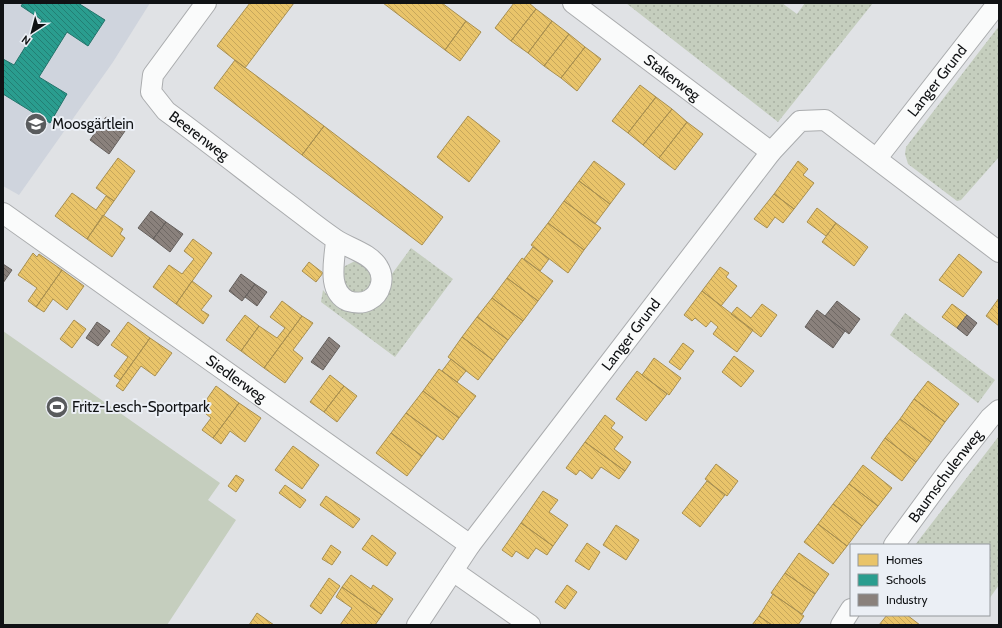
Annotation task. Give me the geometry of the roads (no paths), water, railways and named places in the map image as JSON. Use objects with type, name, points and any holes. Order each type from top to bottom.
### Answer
[{"type":"street","name":"Beerenweg","points":[[206,3],[153,75],[151,92],[166,111],[336,240]]},
{"type":"street","name":"Stakerweg","points":[[573,3],[771,152]]},
{"type":"street","name":"Langer Grund","points":[[877,158],[998,3]]},
{"type":"street","name":"Langer Grund","points":[[417,625],[470,545],[771,152],[800,121],[825,120],[999,252]]},
{"type":"street","name":"Siedlerweg","points":[[3,212],[470,545]]},
{"type":"street","name":"Baumschulenweg","points":[[895,544],[952,466],[990,418],[999,410]]},
{"type":"street","points":[[453,571],[530,625]]},
{"type":"street","points":[[841,625],[850,611]]},
{"type":"place","name":"Moosgärtlein","points":[[36,124]]},
{"type":"place","name":"Fritz-Lesch-Sportpark","points":[[57,407]]}]
